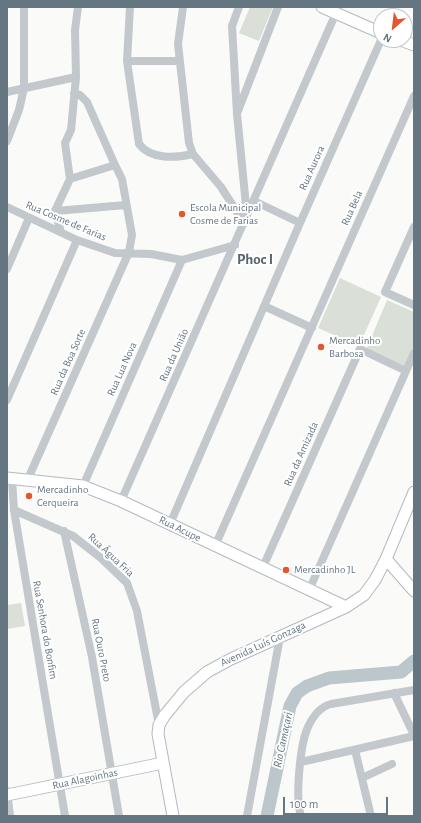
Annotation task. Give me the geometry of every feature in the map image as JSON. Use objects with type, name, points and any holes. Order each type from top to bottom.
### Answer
[{"type":"street","points":[[7,141],[19,110],[24,88],[24,7]]},
{"type":"street","points":[[61,232],[55,211],[70,179],[65,143],[71,130],[76,77],[75,30],[78,7]]},
{"type":"street","points":[[130,7],[127,61],[139,144],[145,151],[160,156],[181,157],[193,154]]},
{"type":"street","points":[[183,7],[179,35],[179,61],[189,143],[193,154],[246,220]]},
{"type":"street","points":[[239,7],[232,26],[237,114],[246,220]]},
{"type":"street","points":[[237,114],[278,7]]},
{"type":"street","points":[[322,7],[373,29]]},
{"type":"street","name":"Rua da União","points":[[122,501],[336,13]]},
{"type":"street","name":"Rua Aurora","points":[[170,524],[300,222],[377,48]]},
{"type":"street","points":[[127,61],[179,61]]},
{"type":"street","points":[[7,92],[76,77]]},
{"type":"street","name":"Rua da Boa Sorte","points":[[27,481],[129,252],[132,235],[122,179],[87,102],[80,95],[74,93]]},
{"type":"street","name":"Rua Bela","points":[[215,546],[414,96]]},
{"type":"street","points":[[70,179],[115,165]]},
{"type":"street","points":[[254,201],[300,222]]},
{"type":"street","points":[[55,211],[126,205]]},
{"type":"street","name":"Rua Cosme de Farias","points":[[7,207],[77,240],[110,252],[151,254],[182,260],[235,245]]},
{"type":"street","points":[[7,269],[29,218]]},
{"type":"street","points":[[414,227],[385,292],[414,305]]},
{"type":"street","points":[[7,400],[77,240]]},
{"type":"street","name":"Rua Lua Nova","points":[[83,486],[182,260]]},
{"type":"street","points":[[264,306],[312,328]]},
{"type":"street","name":"Rua da Amizada","points":[[262,567],[360,350],[406,371]]},
{"type":"street","points":[[310,588],[406,371],[412,363],[414,354]]},
{"type":"street","name":"Rua Acupe","points":[[10,479],[83,486],[122,501],[215,546],[310,588],[346,607]]},
{"type":"street","name":"Rua Senhora do Bonfim","points":[[10,479],[65,816]]},
{"type":"street","name":"Avenida Luís Gonzaga","points":[[159,725],[165,715],[184,692],[207,672],[346,607],[358,600],[369,590],[386,559],[414,492]]},
{"type":"street","name":"Rua Água Fria","points":[[14,510],[64,531],[84,544],[118,573],[131,591],[143,642],[159,725]]},
{"type":"street","name":"Rua Ouro Preto","points":[[64,531],[92,657],[119,816]]},
{"type":"street","points":[[386,559],[412,586]]},
{"type":"street","points":[[247,816],[280,637]]},
{"type":"street","points":[[301,816],[297,788],[307,728],[315,714],[324,706],[414,690]]},
{"type":"street","points":[[301,762],[414,736],[394,693]]},
{"type":"street","points":[[159,725],[158,734],[173,816]]},
{"type":"street","points":[[355,750],[371,816]]},
{"type":"street","name":"Rua Alagoinhas","points":[[7,794],[163,763]]},
{"type":"street","points":[[362,778],[392,764]]},
{"type":"street","points":[[7,794],[10,816]]},
{"type":"shaded area","points":[[250,7],[273,7],[259,41],[239,33]]},
{"type":"shaded area","points":[[340,278],[381,297],[359,346],[318,328]]},
{"type":"shaded area","points":[[387,300],[414,312],[414,345],[405,366],[366,350]]},
{"type":"shaded area","points":[[21,603],[25,626],[7,629],[7,605]]},
{"type":"waterway","name":"Rio Camaçari","points":[[267,816],[290,706],[297,693],[307,686],[329,678],[401,672],[414,661]]},
{"type":"place","name":"Escola Municipal Cosme de Farias","points":[[182,214]]},
{"type":"place","name":"Mercadinho Barbosa","points":[[321,347]]},
{"type":"place","name":"Mercadinho Cerqueira","points":[[29,496]]},
{"type":"place","name":"Mercadinho JL","points":[[286,570]]},
{"type":"district","name":"Phoc I","points":[[255,259]]}]
